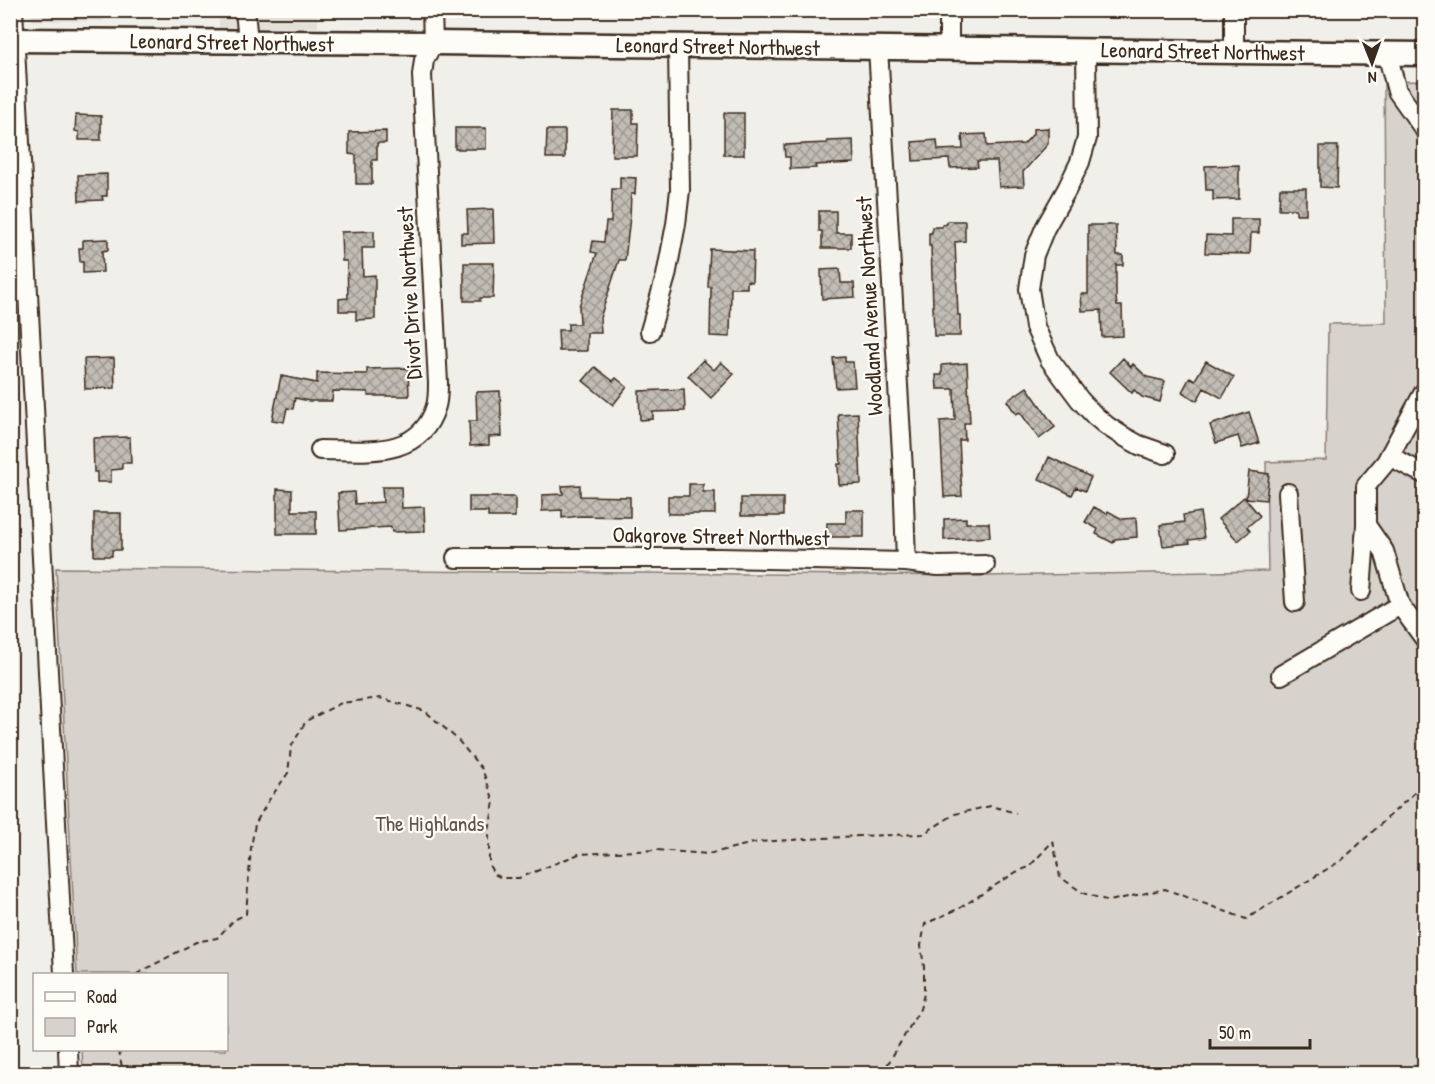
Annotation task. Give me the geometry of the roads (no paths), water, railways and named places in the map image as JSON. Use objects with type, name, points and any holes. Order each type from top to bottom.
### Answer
[{"type":"main road","name":"Leonard Street Northwest","points":[[12,40],[1425,54]]},
{"type":"street","points":[[13,10],[12,40],[64,973]]},
{"type":"street","points":[[245,10],[248,42]]},
{"type":"street","points":[[432,10],[433,43]]},
{"type":"street","points":[[949,10],[949,49]]},
{"type":"street","points":[[1234,10],[1234,52]]},
{"type":"street","name":"Divot Drive Northwest","points":[[320,450],[380,450],[402,446],[426,429],[436,405],[438,383],[422,75],[424,60],[433,43]]},
{"type":"street","points":[[650,331],[666,276],[680,190],[678,46]]},
{"type":"street","name":"Woodland Avenue Northwest","points":[[878,48],[903,458],[906,562]]},
{"type":"street","points":[[1086,50],[1087,138],[1080,162],[1045,228],[1034,255],[1029,290],[1035,327],[1050,360],[1095,416],[1139,445],[1165,454]]},
{"type":"street","points":[[1387,53],[1397,91],[1425,129]]},
{"type":"street","points":[[1360,591],[1366,525],[1366,486],[1388,459],[1425,392]]},
{"type":"street","points":[[1388,459],[1425,474]]},
{"type":"street","points":[[1288,493],[1295,602]]},
{"type":"street","points":[[1366,525],[1384,551],[1400,605],[1425,638]]},
{"type":"street","name":"Oakgrove Street Northwest","points":[[456,558],[719,558],[906,562],[938,566],[985,565]]},
{"type":"street","points":[[1281,675],[1400,605]]},
{"type":"street","points":[[68,1051],[69,1074]]},
{"type":"park label","name":"The Highlands","points":[[430,823]]}]
